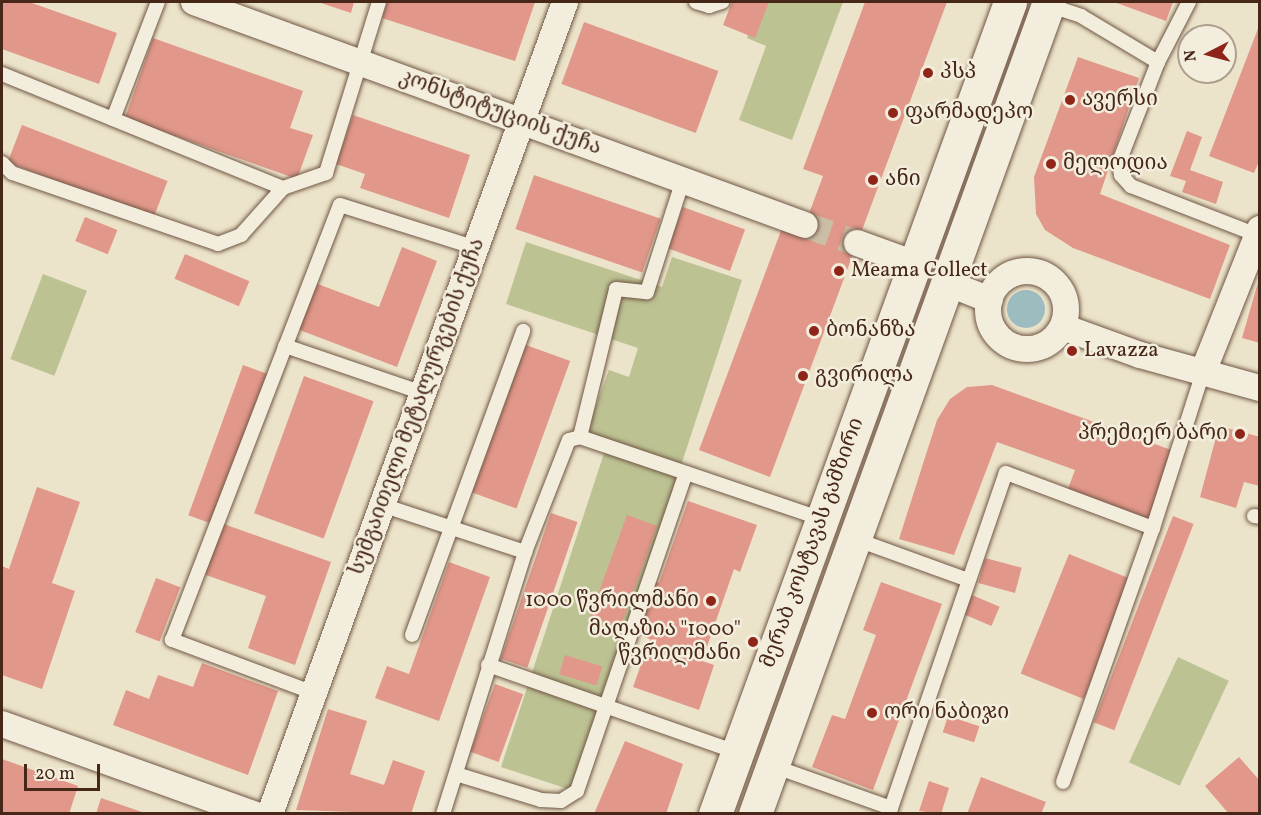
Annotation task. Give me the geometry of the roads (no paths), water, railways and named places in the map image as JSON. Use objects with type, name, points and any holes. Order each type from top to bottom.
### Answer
[{"type":"street","name":"კონსტიტუციის ქუჩა","points":[[194,2],[806,225]]},
{"type":"street","name":"სუმგაითელი მეტალურგების ქუჩა","points":[[270,813],[565,2]]},
{"type":"street","name":"მერაბ კოსტავას გამზირი","points":[[715,813],[1010,2]]},
{"type":"street","name":"მერაბ კოსტავას გამზირი","points":[[755,813],[1049,3]]},
{"type":"street","points":[[1203,372],[1259,233]]},
{"type":"street","points":[[857,243],[915,264]]},
{"type":"street","points":[[1015,273],[1041,273],[1052,280],[1065,301],[1062,327],[1045,345],[1021,348],[998,336],[989,313],[990,300],[999,284],[1015,273]]},
{"type":"street","points":[[947,283],[990,300]]},
{"type":"street","points":[[1062,327],[1260,388]]},
{"type":"street","points":[[2,724],[254,813]]},
{"type":"lane","points":[[113,119],[158,2]]},
{"type":"lane","points":[[2,163],[12,174],[218,244],[241,235],[283,188],[326,173],[358,61],[379,2]]},
{"type":"lane","points":[[696,2],[709,6],[722,2]]},
{"type":"lane","points":[[1189,2],[1158,62],[1119,162],[1121,175],[1131,186],[1259,233]]},
{"type":"lane","points":[[1049,3],[1081,16],[1158,62]]},
{"type":"lane","points":[[2,74],[283,188]]},
{"type":"lane","points":[[580,437],[616,289],[647,292],[683,180]]},
{"type":"lane","points":[[314,693],[172,640],[340,205],[476,248]]},
{"type":"lane","points":[[412,635],[523,331]]},
{"type":"lane","points":[[285,345],[423,393]]},
{"type":"lane","points":[[1063,782],[1153,528],[1203,372]]},
{"type":"lane","points":[[443,813],[525,552],[569,440],[580,437],[822,519]]},
{"type":"lane","points":[[456,774],[541,801],[561,801],[577,791],[686,473]]},
{"type":"lane","points":[[772,766],[890,811],[1006,473],[1153,528]]},
{"type":"lane","points":[[382,505],[525,552]]},
{"type":"lane","points":[[855,539],[968,580]]},
{"type":"lane","points":[[488,664],[737,753]]},
{"type":"water","points":[[1026,290],[1040,295],[1045,309],[1040,323],[1026,328],[1012,323],[1007,309],[1012,295]]},
{"type":"tunnel","points":[[805,225],[857,243]]},
{"type":"place","name":"პსპ","points":[[928,73]]},
{"type":"place","name":"ავერსი","points":[[1070,100]]},
{"type":"place","name":"ფარმადეპო","points":[[893,113]]},
{"type":"place","name":"მელოდია","points":[[1051,164]]},
{"type":"place","name":"ანი","points":[[873,180]]},
{"type":"place","name":"Meama Collect","points":[[839,271]]},
{"type":"place","name":"ბონანზა","points":[[814,331]]},
{"type":"place","name":"Lavazza","points":[[1072,351]]},
{"type":"place","name":"გვირილა","points":[[803,376]]},
{"type":"place","name":"პრემიერ ბარი","points":[[1240,434]]},
{"type":"place","name":"1000 წვრილმანი","points":[[711,601]]},
{"type":"place","name":"მაღაზია \"1000\" წვრილმანი","points":[[753,642]]},
{"type":"place","name":"ორი ნაბიჯი","points":[[872,713]]}]
